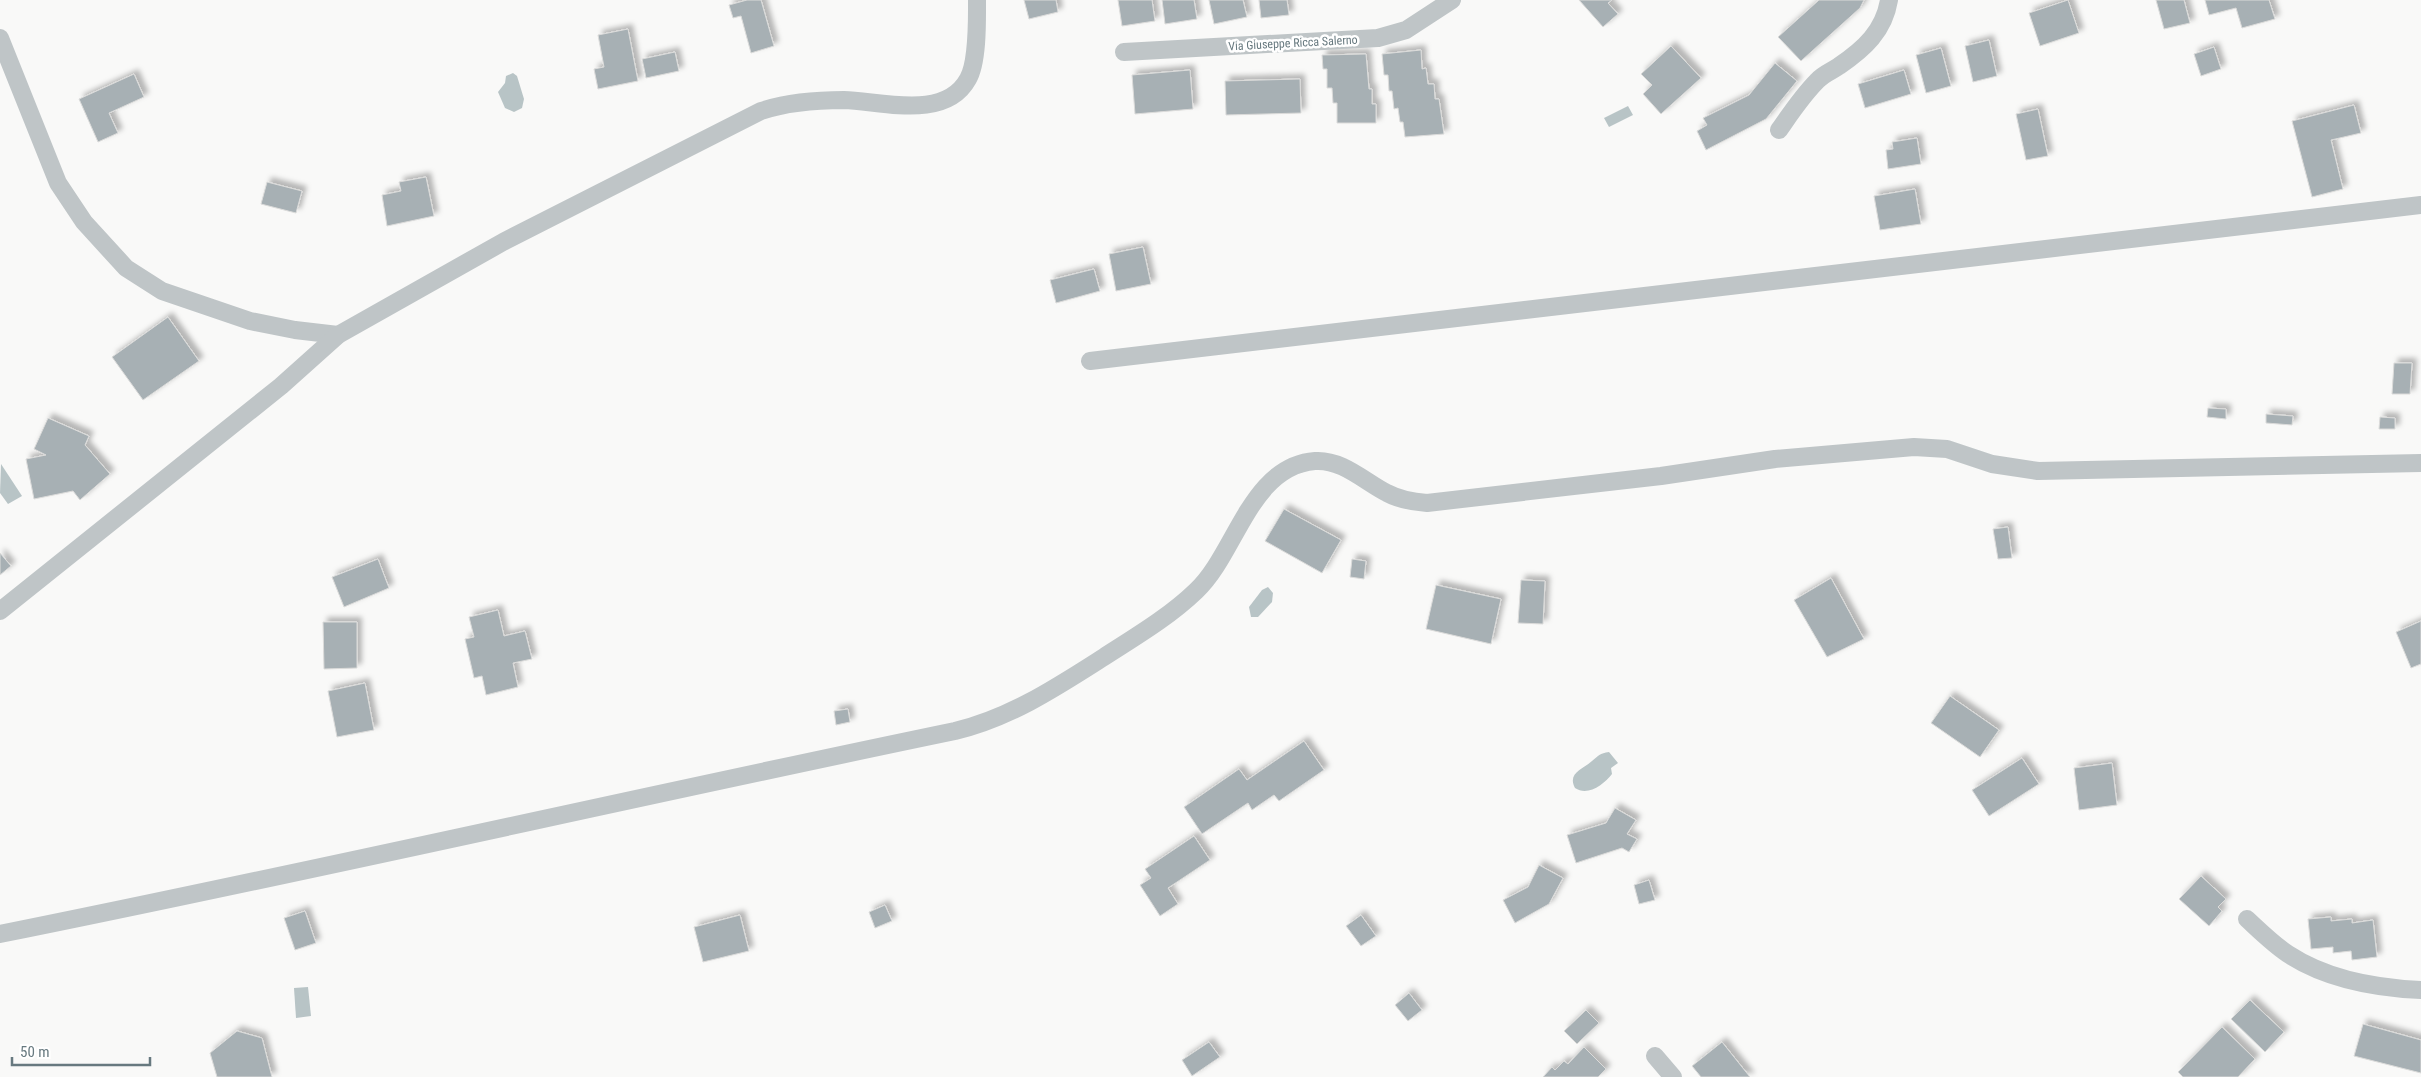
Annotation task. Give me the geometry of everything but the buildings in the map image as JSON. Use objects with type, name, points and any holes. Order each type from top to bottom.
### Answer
[{"type":"street","points":[[0,611],[282,386],[338,335],[503,242],[752,114],[804,101],[845,100],[916,106],[946,99],[963,87],[970,75],[977,0]]},
{"type":"street","name":"Via Giuseppe Ricca Salerno","points":[[1124,52],[1378,38],[1406,30],[1452,0]]},
{"type":"street","points":[[1779,130],[1803,95],[1816,81],[1858,53],[1873,38],[1884,20],[1889,0]]},
{"type":"street","points":[[0,38],[58,183],[84,222],[126,268],[162,291],[250,320],[295,330],[338,335]]},
{"type":"street","points":[[1090,361],[2421,205]]},
{"type":"street","points":[[0,934],[278,878],[752,773],[955,731],[988,721],[1054,689],[1135,638],[1184,601],[1201,586],[1213,571],[1244,517],[1260,494],[1290,469],[1308,462],[1322,461],[1334,464],[1393,496],[1411,502],[1428,503],[1661,476],[1775,459],[1914,447],[1947,449],[1992,464],[2038,471],[2421,463]]},
{"type":"street","points":[[2247,919],[2287,954],[2314,968],[2369,984],[2421,990]]},
{"type":"street","points":[[1655,1056],[1673,1077]]},
{"type":"shaded area","points":[[513,73],[517,76],[524,99],[522,108],[514,112],[505,108],[498,92],[505,83],[506,76]]},
{"type":"shaded area","points":[[1628,106],[1633,115],[1609,127],[1604,118]]},
{"type":"shaded area","points":[[1,464],[22,496],[8,504],[0,493]]},
{"type":"shaded area","points":[[1268,587],[1273,593],[1272,602],[1258,617],[1251,617],[1249,607],[1262,590]]},
{"type":"shaded area","points":[[1609,752],[1618,763],[1611,768],[1612,774],[1609,778],[1590,790],[1585,791],[1575,788],[1573,783],[1574,775],[1599,755]]},
{"type":"shaded area","points":[[308,987],[311,1016],[296,1018],[294,988]]}]
